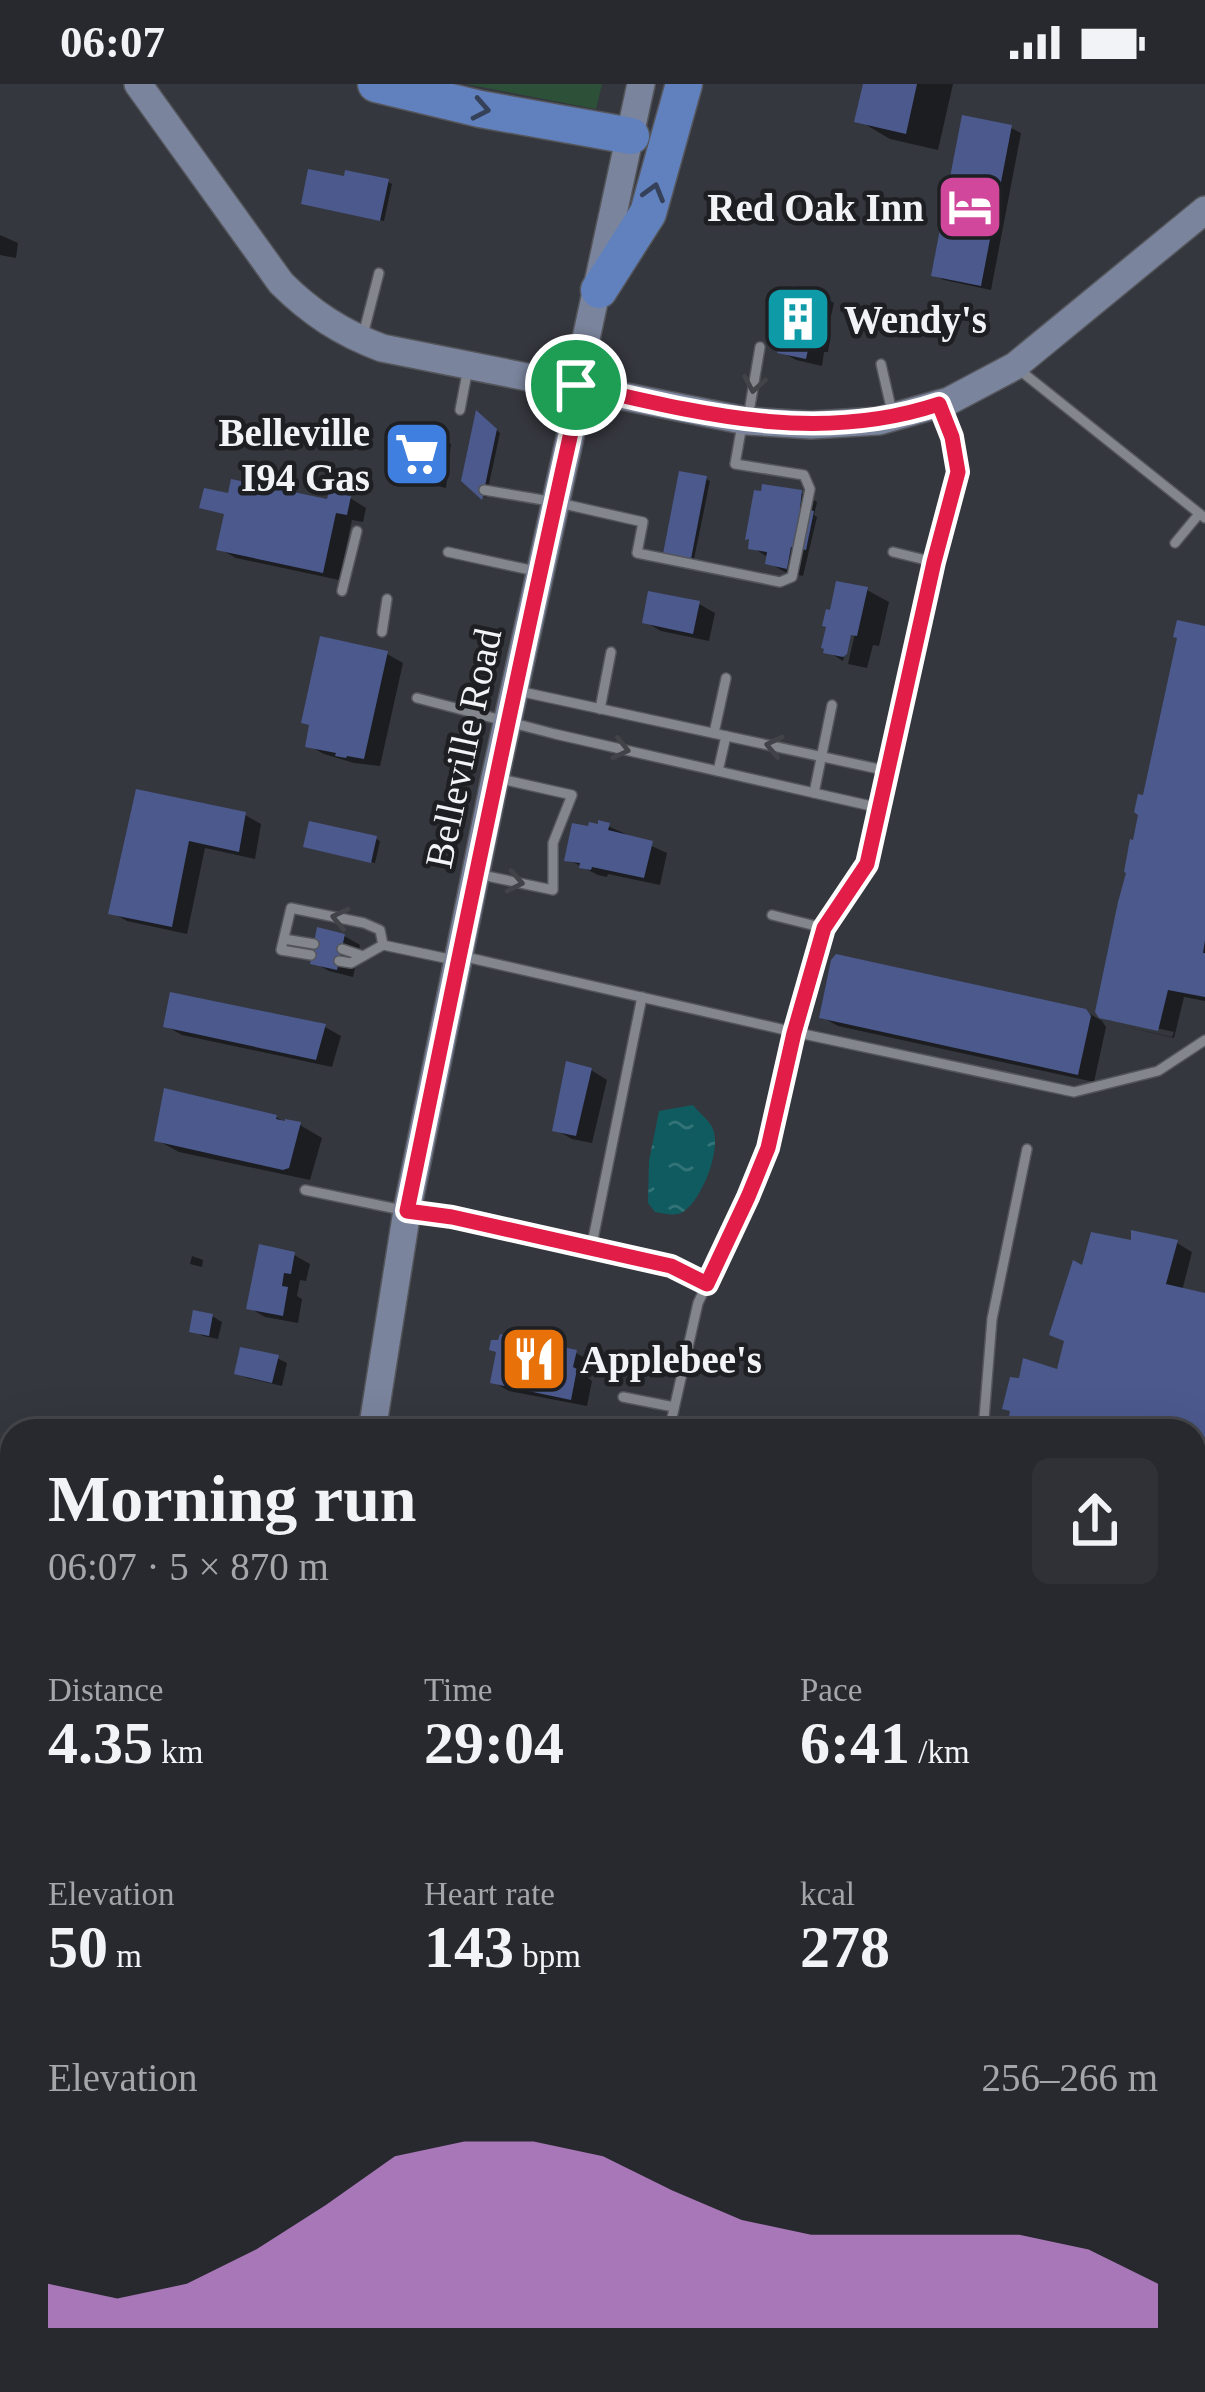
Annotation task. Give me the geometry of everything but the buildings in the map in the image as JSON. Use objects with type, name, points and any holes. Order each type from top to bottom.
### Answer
[{"type":"highway","points":[[376,84],[480,109],[631,136]]},
{"type":"highway","points":[[599,290],[648,214],[684,84]]},
{"type":"main road","points":[[139,84],[280,283],[318,316],[382,348],[745,420],[845,425],[893,418],[939,404],[1015,367],[1205,210]]},
{"type":"main road","name":"Belleville Road","points":[[374,1419],[407,1211],[641,84]]},
{"type":"lane","points":[[362,340],[379,273]]},
{"type":"lane","points":[[484,490],[643,522],[637,553],[780,582],[791,577],[811,489],[804,476],[735,464],[760,347]]},
{"type":"lane","points":[[881,364],[893,418]]},
{"type":"lane","points":[[460,410],[469,365]]},
{"type":"lane","points":[[1015,367],[1202,516],[1175,543]]},
{"type":"lane","points":[[672,1419],[698,1303],[768,1148],[824,928],[867,864],[958,472],[952,437],[939,404]]},
{"type":"lane","points":[[342,591],[357,531]]},
{"type":"lane","points":[[448,552],[541,572]]},
{"type":"lane","points":[[893,552],[934,562]]},
{"type":"lane","points":[[382,632],[387,599]]},
{"type":"lane","points":[[600,709],[611,652]]},
{"type":"lane","points":[[718,771],[726,678]]},
{"type":"lane","points":[[514,690],[888,771]]},
{"type":"lane","points":[[417,698],[880,808]]},
{"type":"lane","points":[[814,793],[832,705]]},
{"type":"lane","points":[[477,874],[553,890],[553,843],[572,796],[495,778]]},
{"type":"lane","points":[[312,950],[281,950],[291,908],[364,923],[380,930],[383,945]]},
{"type":"lane","points":[[772,915],[824,928]]},
{"type":"lane","points":[[340,955],[351,963],[383,945],[460,958],[1074,1092],[1159,1071],[1205,1040]]},
{"type":"lane","points":[[591,1250],[642,998]]},
{"type":"lane","points":[[984,1419],[992,1319],[1027,1149]]},
{"type":"lane","points":[[304,1190],[671,1266],[707,1284]]},
{"type":"lane","points":[[623,1396],[674,1407]]},
{"type":"green space","points":[[465,84],[602,84],[596,109]]},
{"type":"water","points":[[693,1105],[715,1136],[709,1172],[683,1212],[655,1212],[648,1203],[649,1161],[659,1111]]},
{"type":"place","name":"Red Oak Inn","points":[[970,207]]},
{"type":"place","name":"Wendy's","points":[[798,319]]},
{"type":"place","name":"Belleville I94 Gas","points":[[417,454]]},
{"type":"place","name":"Applebee's","points":[[534,1359]]},
{"type":"route","points":[[576,385],[747,421],[811,425],[879,421],[939,404],[952,437],[958,472],[867,864],[824,928],[768,1148],[707,1284],[671,1266],[407,1211],[574,419],[576,385]]}]
